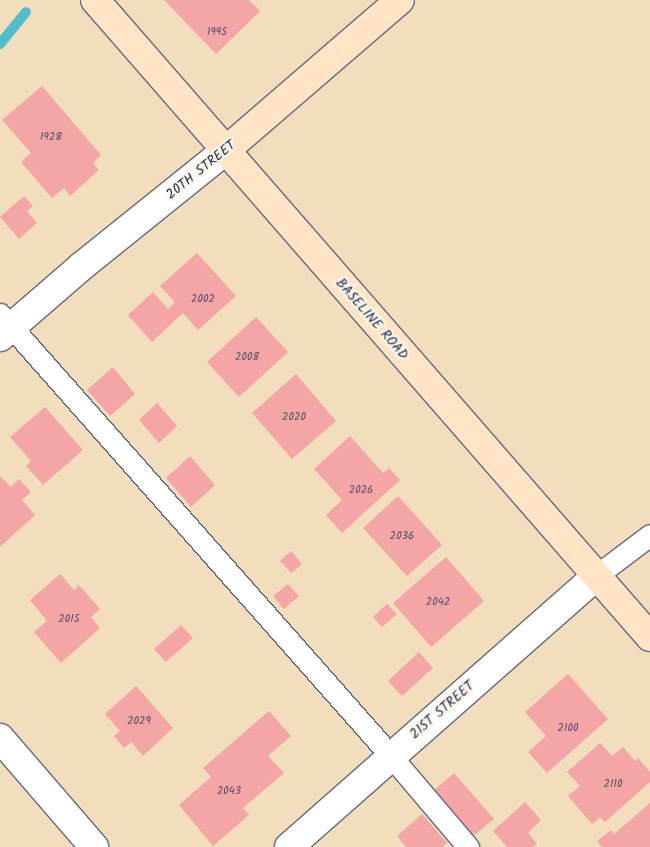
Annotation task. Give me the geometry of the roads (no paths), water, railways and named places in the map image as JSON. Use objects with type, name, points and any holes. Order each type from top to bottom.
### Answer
[{"type":"street","name":"BASELINE ROAD","points":[[95,0],[650,637]]},
{"type":"street","name":"20TH STREET","points":[[4,326],[225,151],[400,0]]},
{"type":"street","name":"21ST STREET","points":[[289,847],[390,755],[597,575]]},
{"type":"street","points":[[0,738],[94,847]]},
{"type":"lane","points":[[4,326],[390,755],[468,847]]},
{"type":"lane","points":[[597,575],[650,535]]},
{"type":"waterway","points":[[0,44],[26,12]]}]
